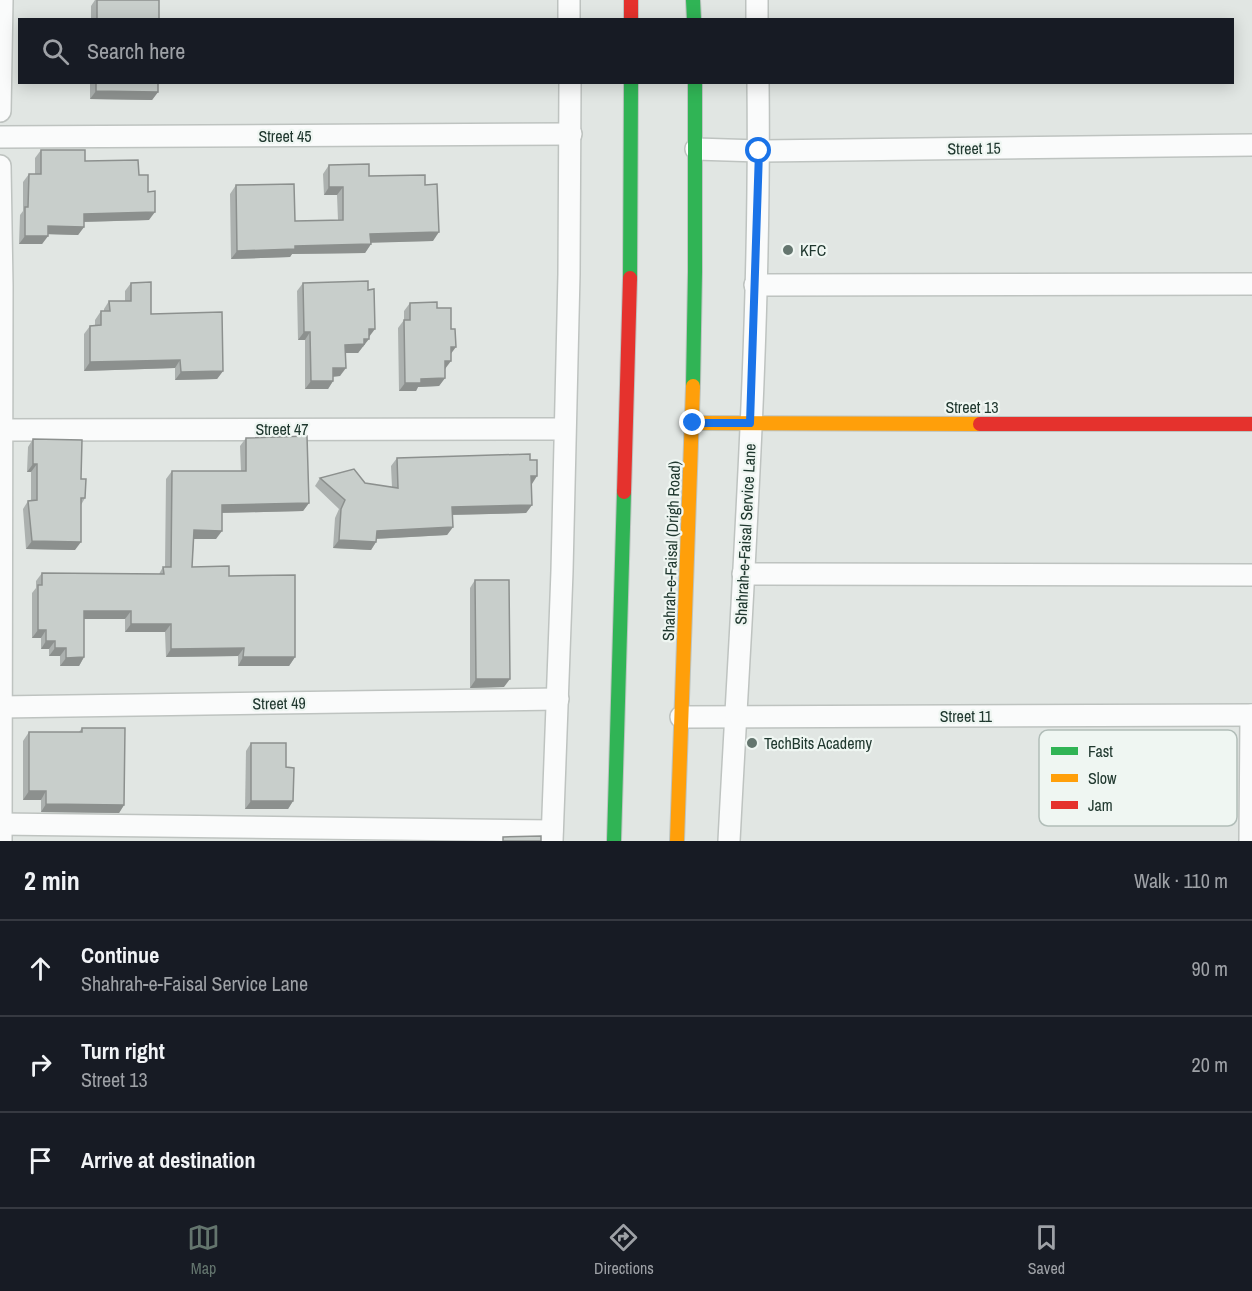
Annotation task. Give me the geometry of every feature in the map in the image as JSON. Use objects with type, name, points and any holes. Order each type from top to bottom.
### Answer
[{"type":"main road","points":[[631,0],[631,18]]},
{"type":"main road","points":[[693,0],[694,18]]},
{"type":"main road","points":[[615,841],[631,234],[631,84]]},
{"type":"main road","name":"Shahrah-e-Faisal (Drigh Road)","points":[[677,841],[693,423],[695,84]]},
{"type":"main road","name":"Street 13","points":[[693,423],[1252,424]]},
{"type":"street","points":[[0,111],[2,0]]},
{"type":"street","points":[[569,0],[569,18]]},
{"type":"street","points":[[757,0],[757,18]]},
{"type":"street","points":[[0,824],[552,836],[558,699],[569,274],[570,84]]},
{"type":"street","name":"Shahrah-e-Faisal Service Lane","points":[[729,841],[750,423],[759,151],[758,84]]},
{"type":"street","name":"Street 45","points":[[0,137],[571,134]]},
{"type":"street","name":"Street 15","points":[[696,149],[759,151],[1252,145]]},
{"type":"street","points":[[0,166],[1,841]]},
{"type":"street","points":[[755,285],[1252,284]]},
{"type":"street","name":"Street 47","points":[[0,430],[564,429]]},
{"type":"street","points":[[742,574],[1252,575]]},
{"type":"street","name":"Street 49","points":[[0,707],[558,699]]},
{"type":"street","points":[[1250,841],[1252,715]]},
{"type":"street","name":"Street 11","points":[[681,717],[1252,715]]},
{"type":"building","points":[[97,0],[159,0],[159,18],[97,18]]},
{"type":"building","points":[[96,84],[158,84],[158,92],[96,91]]},
{"type":"building","points":[[41,150],[85,150],[85,161],[138,160],[139,175],[148,175],[148,192],[155,191],[155,212],[84,214],[84,227],[48,226],[48,236],[25,236],[25,207],[28,207],[29,174],[41,174]]},
{"type":"building","points":[[369,164],[369,176],[425,175],[425,185],[437,184],[439,232],[370,234],[371,244],[295,246],[295,249],[237,251],[236,185],[294,184],[295,221],[343,220],[343,187],[329,187],[329,165]]},
{"type":"building","points":[[368,281],[368,290],[374,289],[375,329],[369,329],[369,339],[364,339],[364,344],[345,345],[346,368],[333,368],[333,381],[311,381],[310,332],[304,332],[303,283]]},
{"type":"building","points":[[151,282],[151,314],[222,312],[223,371],[181,372],[180,360],[90,362],[90,326],[101,325],[101,311],[110,311],[109,301],[131,301],[131,283]]},
{"type":"building","points":[[437,302],[437,308],[451,308],[451,329],[455,329],[456,347],[451,347],[451,361],[445,361],[445,378],[421,379],[421,383],[405,383],[404,320],[410,320],[410,303]]},
{"type":"building","points":[[307,436],[309,503],[222,505],[222,531],[194,530],[192,567],[229,566],[229,576],[295,575],[295,657],[243,657],[244,648],[171,649],[171,624],[131,624],[131,611],[84,611],[84,657],[66,658],[66,648],[55,648],[55,641],[46,641],[46,630],[38,630],[38,585],[42,585],[42,573],[164,574],[163,567],[171,567],[172,471],[246,471],[246,438]]},
{"type":"building","points":[[33,439],[82,440],[81,479],[86,479],[85,498],[81,498],[81,542],[32,541],[28,501],[37,500],[37,464],[33,464]]},
{"type":"building","points":[[530,454],[530,460],[537,460],[537,476],[531,476],[532,505],[452,507],[453,527],[377,531],[376,542],[339,540],[341,509],[345,500],[320,478],[354,469],[365,483],[398,488],[397,458]]},
{"type":"building","points":[[475,580],[509,580],[510,679],[476,679]]},
{"type":"building","points":[[82,728],[125,728],[124,805],[46,804],[46,791],[29,791],[29,732],[82,732]]},
{"type":"building","points":[[251,743],[286,743],[286,767],[294,768],[293,801],[251,801]]},
{"type":"building","points":[[541,836],[541,841],[503,841],[503,837]]},
{"type":"traffic: fast","points":[[693,0],[694,18]]},
{"type":"traffic: fast","points":[[630,278],[631,84]]},
{"type":"traffic: fast","points":[[693,386],[695,84]]},
{"type":"traffic: fast","points":[[614,841],[624,492]]},
{"type":"traffic: slow","points":[[677,841],[693,386]]},
{"type":"traffic: slow","points":[[693,423],[980,424]]},
{"type":"traffic: jam","points":[[631,0],[631,18]]},
{"type":"traffic: jam","points":[[624,492],[630,278]]},
{"type":"traffic: jam","points":[[980,424],[1252,424]]},
{"type":"place","name":"KFC","points":[[788,250]]},
{"type":"place","name":"TechBits Academy","points":[[752,743]]},
{"type":"route","points":[[693,423],[750,423],[759,151]]}]
